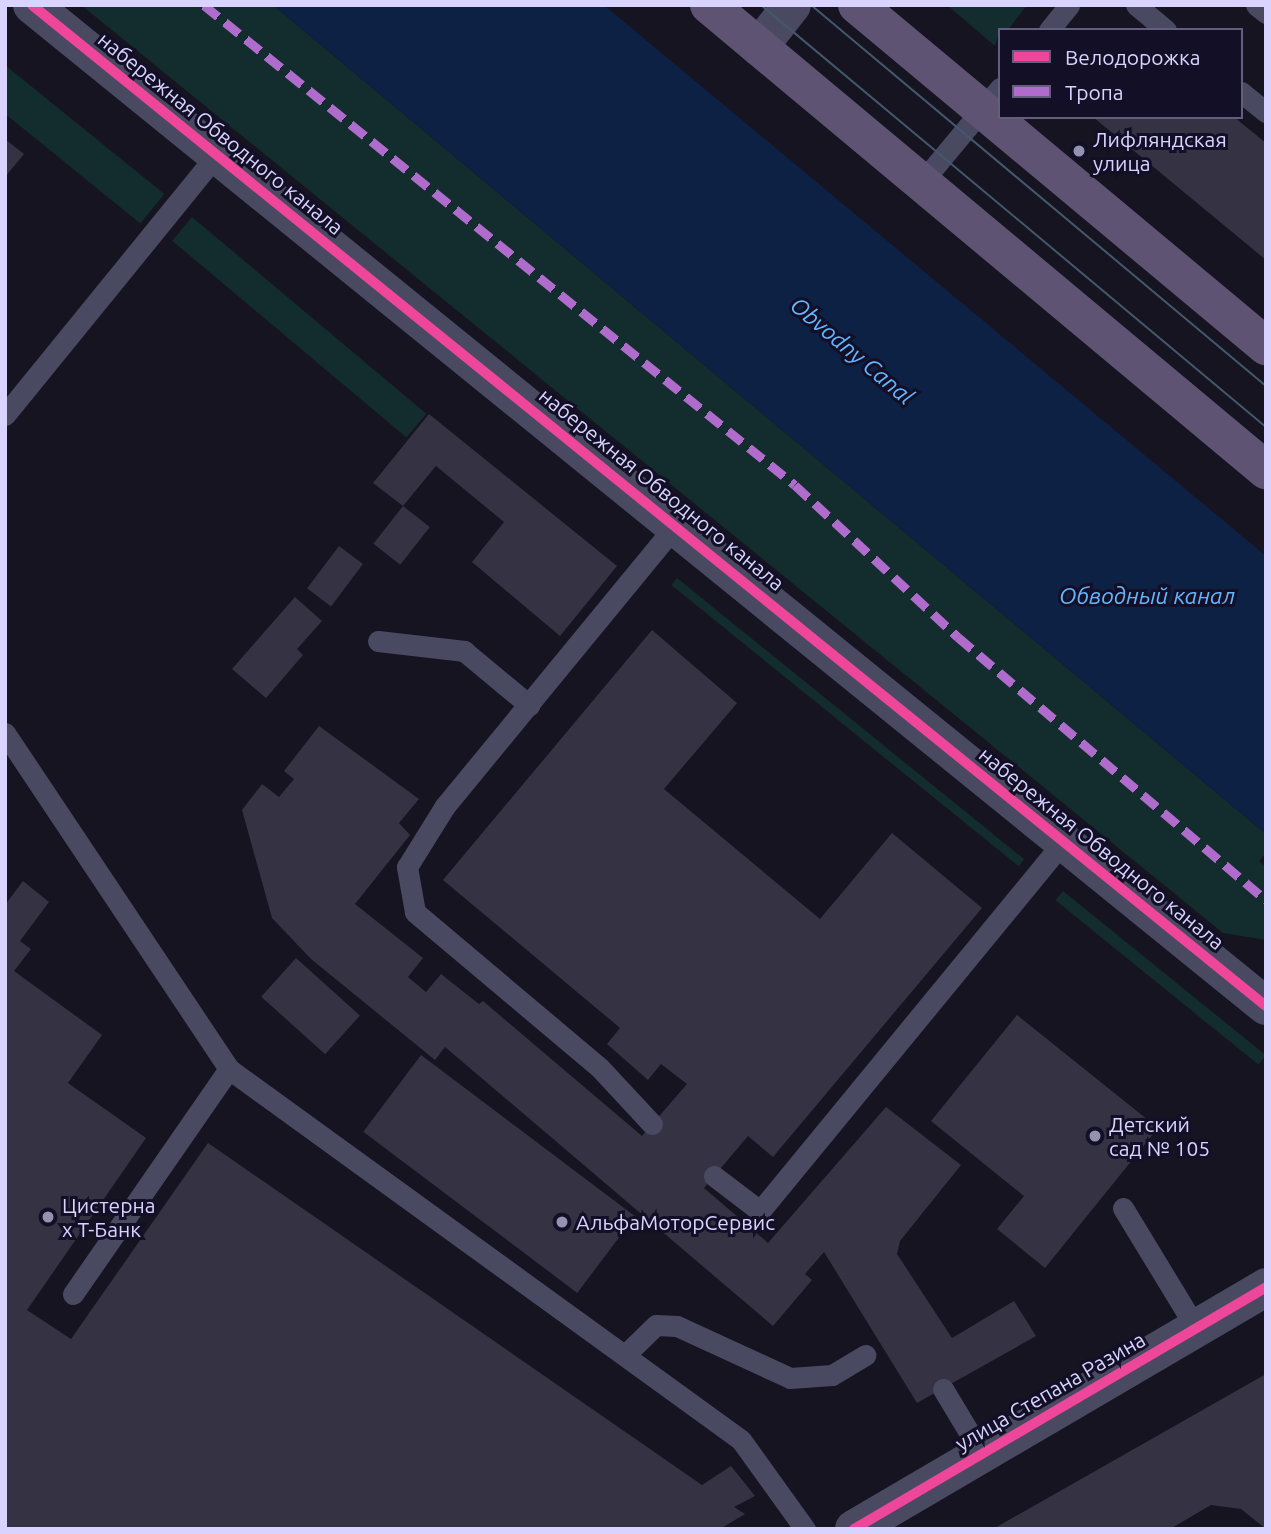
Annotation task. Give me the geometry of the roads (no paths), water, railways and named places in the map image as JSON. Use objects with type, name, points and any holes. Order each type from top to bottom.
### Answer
[{"type":"main road","points":[[709,5],[1266,470]]},
{"type":"main road","points":[[857,5],[991,99]]},
{"type":"main road","points":[[1013,119],[1266,346]]},
{"type":"street","name":"набережная Обводного канала","points":[[33,5],[1266,1006]]},
{"type":"street","points":[[759,47],[792,5]]},
{"type":"street","name":"улица Степана Разина","points":[[857,1528],[1266,1287]]},
{"type":"lane","points":[[1051,28],[1069,5]]},
{"type":"lane","points":[[1136,5],[1164,28]]},
{"type":"lane","points":[[1255,5],[1266,13]]},
{"type":"lane","points":[[1243,94],[1266,112]]},
{"type":"lane","points":[[921,183],[991,99]]},
{"type":"lane","points":[[5,415],[217,154]]},
{"type":"lane","points":[[652,1124],[600,1068],[415,912],[407,867],[445,806],[676,525]]},
{"type":"lane","points":[[379,641],[464,651],[528,705]]},
{"type":"lane","points":[[5,733],[229,1069],[741,1440],[805,1529]]},
{"type":"lane","points":[[714,1177],[760,1211],[1063,842]]},
{"type":"lane","points":[[73,1294],[229,1069]]},
{"type":"lane","points":[[1123,1208],[1196,1328]]},
{"type":"lane","points":[[625,1355],[656,1325],[677,1326],[790,1378],[832,1375],[865,1355]]},
{"type":"lane","points":[[943,1389],[982,1454]]},
{"type":"water","name":"Обводный канал","points":[[273,5],[604,5],[1266,556],[1266,834]]},
{"type":"tram line","points":[[761,5],[1266,427]]},
{"type":"tram line","points":[[811,5],[1266,386]]},
{"type":"place","name":"Лифляндская улица","points":[[1079,151]]},
{"type":"place","name":"Детский сад № 105","points":[[1095,1136]]},
{"type":"place","name":"Цистерна х Т-Банк","points":[[48,1217]]},
{"type":"place","name":"АльфаМоторСервис","points":[[562,1222]]},
{"type":"water label","name":"Obvodny Canal","points":[[852,351]]}]
